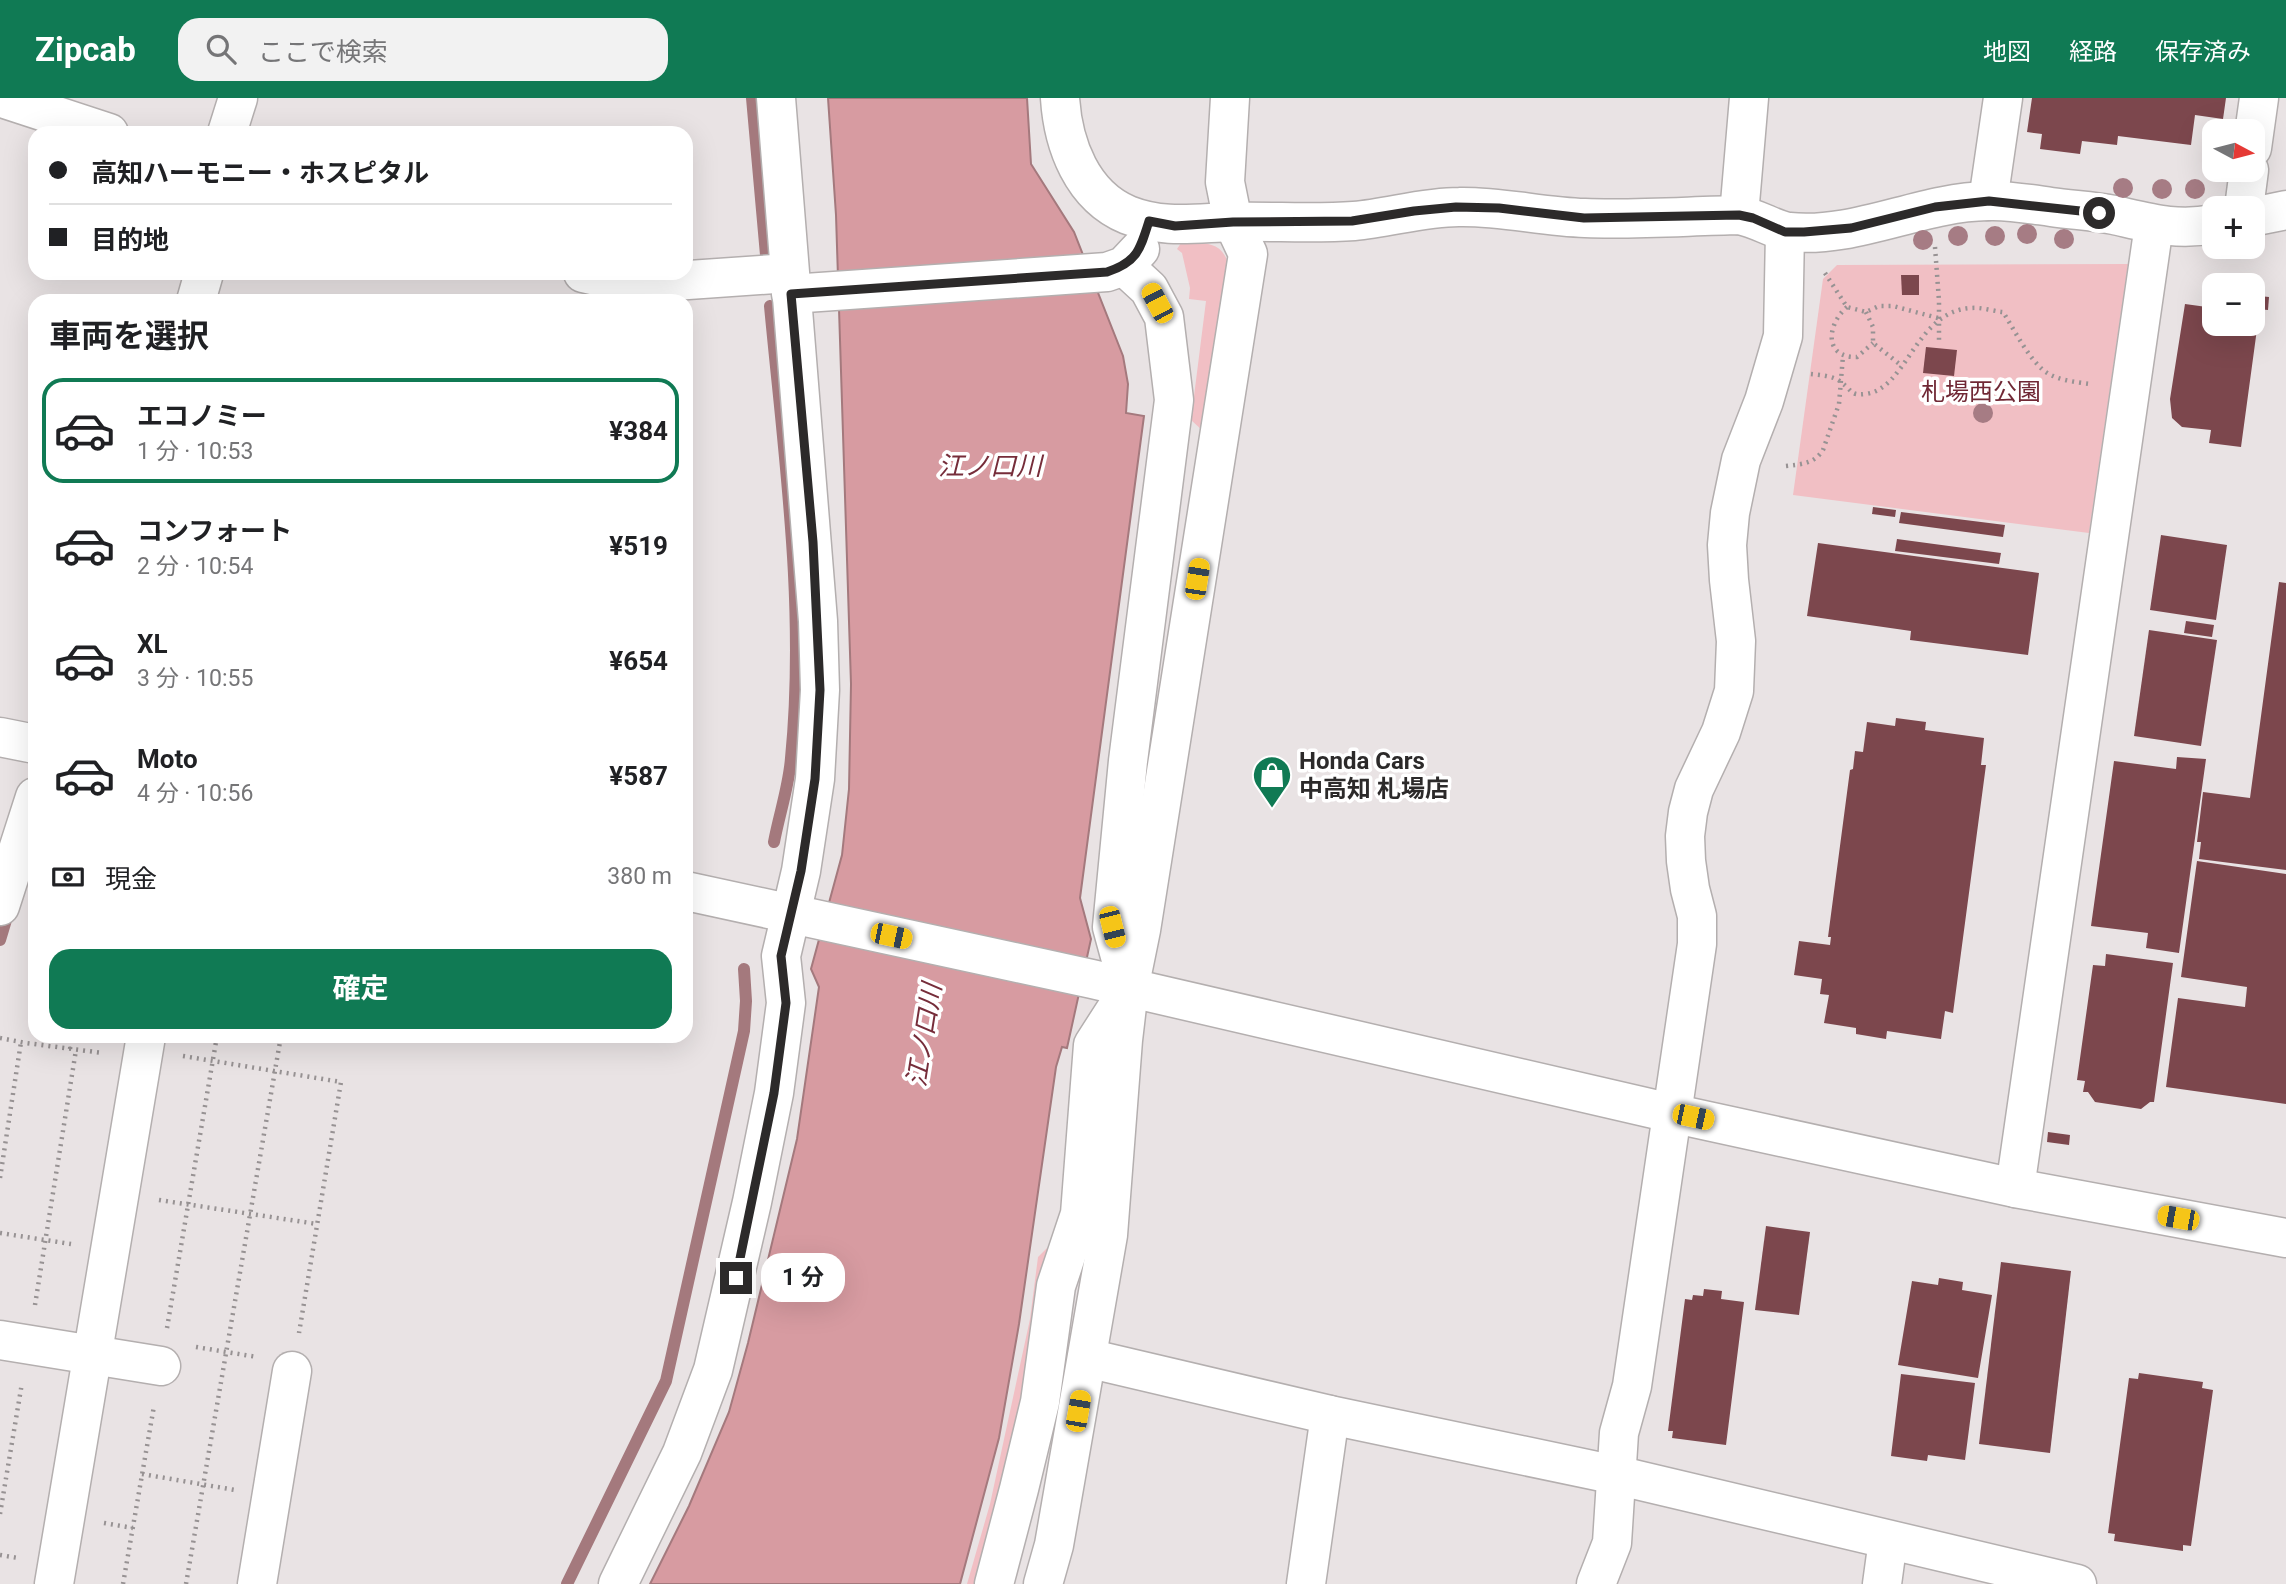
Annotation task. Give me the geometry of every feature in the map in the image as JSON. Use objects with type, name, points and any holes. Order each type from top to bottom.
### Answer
[{"type":"street","points":[[2,98],[88,126]]},
{"type":"street","points":[[229,126],[238,98]]},
{"type":"street","points":[[618,1584],[682,1453],[713,1370],[741,1255],[774,1093],[786,1003],[781,956],[803,918],[801,871],[815,779],[820,690],[802,286],[776,98]]},
{"type":"street","points":[[1060,98],[1066,131],[1079,172],[1089,186],[1112,206],[1128,215],[1175,226],[1233,222],[1352,221],[1467,206],[1584,218],[1739,215],[1785,232],[1851,228],[1935,207],[1989,201],[2099,213],[2176,228],[2202,225]]},
{"type":"street","points":[[1043,1584],[1054,1545],[1108,1235],[1129,989],[1143,916],[1248,254],[1233,222],[1225,182],[1230,98]]},
{"type":"street","points":[[1739,215],[1749,98]]},
{"type":"street","points":[[1989,201],[2003,98]]},
{"type":"street","points":[[2256,119],[2259,98]]},
{"type":"street","points":[[2265,214],[2286,210]]},
{"type":"street","points":[[1115,269],[1140,250],[1149,221]]},
{"type":"street","points":[[2015,1188],[2154,225]]},
{"type":"street","points":[[1596,1584],[1612,1543],[1619,1433],[1632,1386],[1696,944],[1697,916],[1686,861],[1688,812],[1694,789],[1721,732],[1734,691],[1737,640],[1728,568],[1730,513],[1741,460],[1764,401],[1783,336],[1785,232]]},
{"type":"street","points":[[614,280],[631,284],[802,286],[1115,269],[1149,289],[1164,317],[1174,400],[1128,761],[1112,927],[1129,989],[1093,1045],[1080,1214],[1056,1286],[1040,1402],[994,1584]]},
{"type":"street","points":[[0,737],[28,743]]},
{"type":"street","points":[[0,906],[28,819]]},
{"type":"street","points":[[693,893],[1092,978],[1129,989],[1671,1113],[2015,1188],[2286,1238]]},
{"type":"street","points":[[54,1584],[144,1048]]},
{"type":"street","points":[[14,1342],[92,1355],[163,1354]]},
{"type":"street","points":[[1087,1358],[1330,1415],[1616,1475],[2077,1584]]},
{"type":"street","points":[[257,1584],[293,1367]]},
{"type":"street","points":[[1306,1584],[1330,1415]]},
{"type":"street","points":[[1882,1584],[1888,1540]]},
{"type":"path","points":[[1935,246],[1940,301],[1939,341]]},
{"type":"path","points":[[1818,262],[1847,307],[1866,312],[1879,306],[1894,306],[1938,318],[1970,308],[2003,312],[2021,342],[2043,370],[2071,381],[2129,390]]},
{"type":"path","points":[[1847,307],[1840,313],[1832,330],[1832,342],[1843,356],[1857,357],[1873,343],[1873,327],[1866,312]]},
{"type":"path","points":[[1801,373],[1823,375],[1842,382],[1849,392],[1856,394],[1872,393],[1882,387],[1902,366],[1938,318]]},
{"type":"path","points":[[1873,343],[1902,366]]},
{"type":"path","points":[[1786,466],[1808,464],[1819,457],[1839,404],[1843,356]]},
{"type":"path","points":[[0,1038],[76,1050],[144,1048],[341,1082],[293,1367],[226,1352],[163,1354]]},
{"type":"path","points":[[0,1178],[21,1042]]},
{"type":"path","points":[[70,1049],[71,1043]]},
{"type":"path","points":[[123,1584],[216,1043]]},
{"type":"path","points":[[186,1584],[280,1043]]},
{"type":"path","points":[[0,1514],[14,1342],[46,1240],[76,1050]]},
{"type":"path","points":[[120,1194],[317,1224]]},
{"type":"path","points":[[0,1233],[110,1250]]},
{"type":"path","points":[[142,1474],[271,1496]]},
{"type":"green space","points":[[1181,243],[1209,244],[1221,250],[1228,263],[1202,430],[1191,420],[1206,301],[1189,299],[1190,288],[1182,253],[1177,249]]},
{"type":"green space","name":"札場西公園","points":[[2128,264],[2089,533],[1793,495],[1823,279],[1837,265]]},
{"type":"green space","points":[[1049,1246],[1040,1332],[983,1584],[967,1584],[990,1504],[1030,1319],[1038,1257]]},
{"type":"water","name":"江ノ口川","points":[[828,98],[1027,98],[1031,164],[1074,232],[1123,356],[1128,384],[1126,413],[1144,416],[1080,898],[1091,939],[1067,1048],[1062,1047],[1056,1067],[1019,1324],[999,1438],[960,1584],[650,1584],[689,1506],[729,1412],[748,1343],[797,1139],[819,987],[811,969],[842,855],[849,789],[851,684],[836,215]]},
{"type":"building","points":[[2032,98],[2226,98],[2223,119],[2195,115],[2191,145],[2118,136],[2117,145],[2082,141],[2080,154],[2040,149],[2042,134],[2027,132]]},
{"type":"building","points":[[1901,275],[1919,275],[1919,295],[1902,295]]},
{"type":"building","points":[[2265,297],[2269,297],[2268,310],[2265,310]]},
{"type":"building","points":[[2185,304],[2202,306],[2202,336],[2256,336],[2241,447],[2209,443],[2211,430],[2182,427],[2172,418],[2170,399]]},
{"type":"building","points":[[1926,347],[1957,350],[1954,376],[1923,373]]},
{"type":"building","points":[[1873,507],[1896,510],[1895,517],[1872,514]]},
{"type":"building","points":[[1901,512],[2005,525],[2003,537],[1899,523]]},
{"type":"building","points":[[2161,535],[2227,545],[2216,620],[2150,610]]},
{"type":"building","points":[[1897,539],[2001,553],[1999,564],[1895,551]]},
{"type":"building","points":[[1818,543],[2039,573],[2028,655],[1910,640],[1911,631],[1807,616]]},
{"type":"building","points":[[2279,582],[2286,583],[2286,870],[2199,859],[2201,842],[2197,842],[2203,792],[2250,798]]},
{"type":"building","points":[[2186,621],[2214,625],[2212,637],[2184,633]]},
{"type":"building","points":[[2149,630],[2217,640],[2201,746],[2134,736]]},
{"type":"building","points":[[1896,718],[1926,722],[1925,730],[1984,738],[1981,765],[1986,765],[1953,1013],[1945,1011],[1941,1039],[1887,1031],[1886,1039],[1856,1034],[1856,1028],[1824,1023],[1829,995],[1820,994],[1822,979],[1794,975],[1799,941],[1830,945],[1831,937],[1828,937],[1850,770],[1853,769],[1855,751],[1863,752],[1867,722],[1895,726]]},
{"type":"building","points":[[2177,757],[2206,759],[2179,953],[2146,948],[2148,933],[2091,926],[2114,761],[2176,769]]},
{"type":"building","points":[[2197,861],[2286,874],[2286,1104],[2166,1087],[2178,998],[2245,1007],[2247,987],[2181,977]]},
{"type":"building","points":[[2106,954],[2173,963],[2154,1102],[2141,1109],[2095,1102],[2088,1092],[2083,1092],[2085,1081],[2077,1080],[2093,965],[2105,966]]},
{"type":"building","points":[[2048,1132],[2070,1135],[2069,1145],[2047,1142]]},
{"type":"building","points":[[1766,1226],[1810,1232],[1799,1315],[1755,1310]]},
{"type":"building","points":[[2001,1262],[2071,1271],[2050,1453],[1979,1444]]},
{"type":"building","points":[[1939,1278],[1963,1282],[1962,1290],[1992,1295],[1978,1378],[1898,1365],[1912,1281],[1938,1285]]},
{"type":"building","points":[[1704,1289],[1722,1291],[1721,1299],[1744,1302],[1726,1445],[1672,1438],[1673,1431],[1668,1431],[1685,1299],[1692,1300],[1693,1295],[1703,1296]]},
{"type":"building","points":[[2139,1373],[2203,1382],[2202,1388],[2213,1390],[2191,1546],[2183,1545],[2183,1551],[2114,1541],[2115,1534],[2108,1533],[2129,1378],[2138,1379]]},
{"type":"building","points":[[1901,1374],[1975,1383],[1965,1460],[1928,1455],[1927,1461],[1891,1456]]},
{"type":"waterway","points":[[752,98],[766,255]]},
{"type":"waterway","points":[[770,306],[787,475],[796,645],[790,769],[774,842]]},
{"type":"waterway","points":[[0,940],[9,910]]},
{"type":"waterway","points":[[567,1584],[666,1381],[744,1031],[744,969]]},
{"type":"place","name":"Honda Cars 中高知 札場店","points":[[1272,809]]},
{"type":"route","points":[[736,1278],[774,1093],[786,1003],[781,956],[801,871],[815,779],[820,690],[813,542],[791,294],[1107,272],[1124,266],[1140,250],[1149,221],[1175,226],[1233,222],[1352,221],[1438,208],[1478,206],[1584,218],[1739,215],[1785,232],[1804,232],[1851,228],[1935,207],[1989,201],[2099,213]]}]
